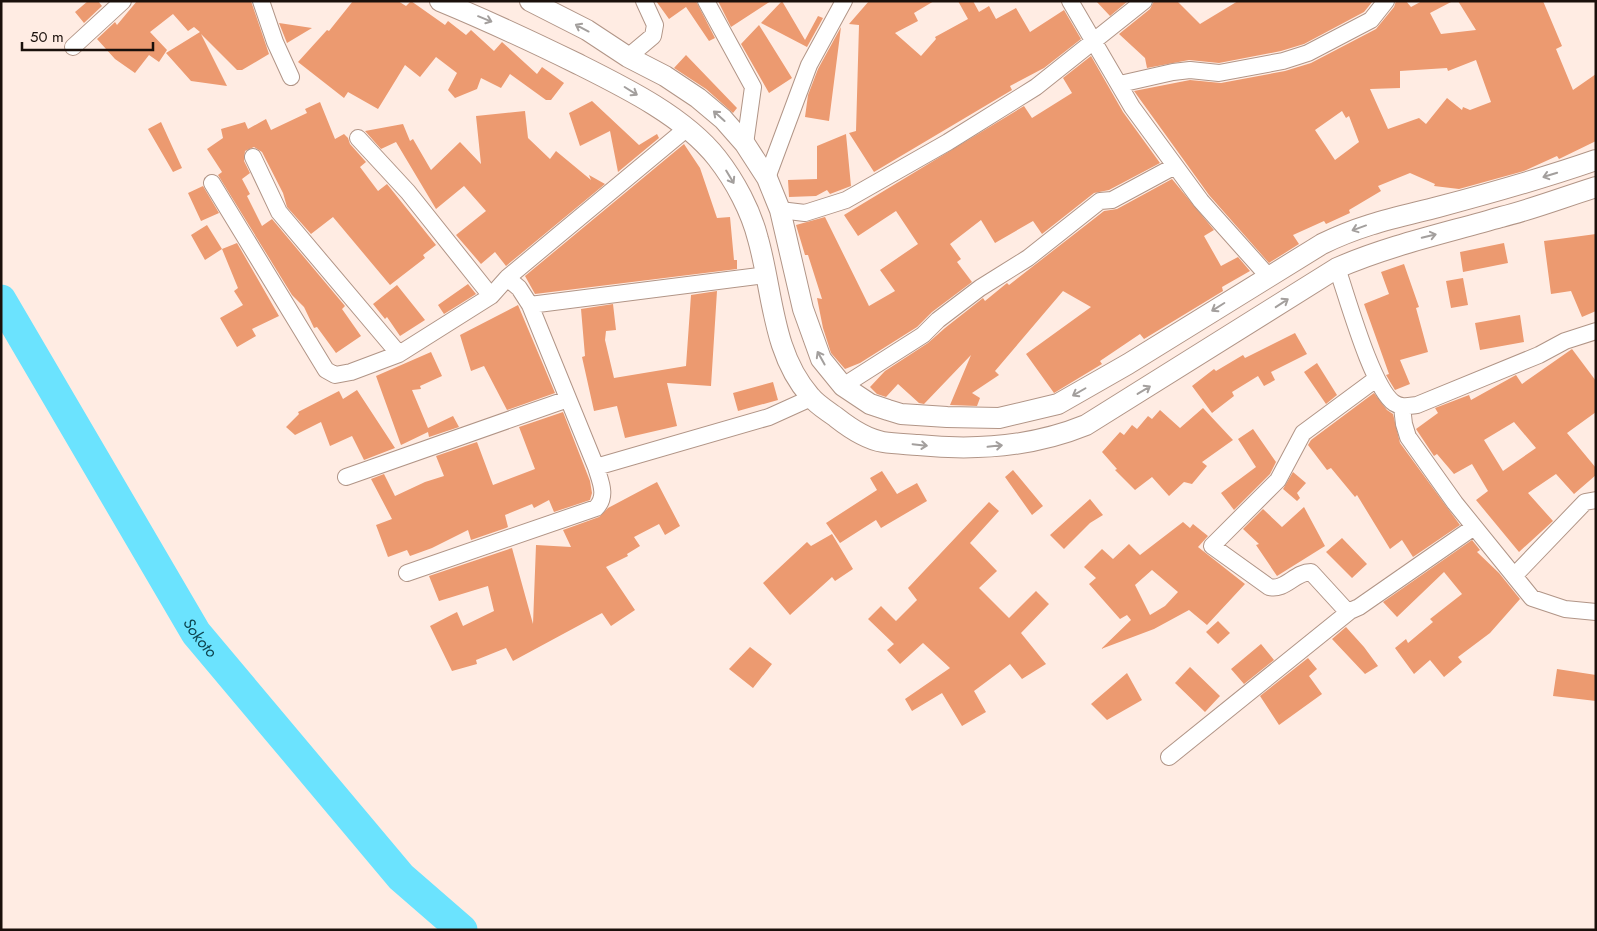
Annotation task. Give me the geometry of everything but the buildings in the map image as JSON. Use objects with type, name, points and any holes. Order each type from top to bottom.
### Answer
[{"type":"street","points":[[73,47],[122,1]]},
{"type":"street","points":[[261,1],[275,42],[291,77]]},
{"type":"street","points":[[440,1],[498,24],[623,86],[686,128],[715,155],[729,175],[744,203],[758,238],[787,361],[811,398],[848,426],[872,438],[894,442],[946,448],[987,447],[1035,442],[1057,437],[1086,425],[1337,268],[1371,253],[1406,242],[1503,217],[1596,187]]},
{"type":"street","points":[[530,1],[587,30],[628,57],[665,76],[698,98],[723,119],[745,144],[767,178],[780,210],[803,309],[814,344],[832,375],[843,386],[870,404],[901,414],[947,418],[998,418],[1058,404],[1128,364],[1322,244],[1377,221],[1500,190],[1596,160]]},
{"type":"street","points":[[628,57],[653,36],[655,25],[644,1]]},
{"type":"street","points":[[706,1],[754,87],[745,144]]},
{"type":"street","points":[[767,178],[809,65],[844,1]]},
{"type":"street","points":[[1070,1],[1132,107],[1201,201],[1268,276]]},
{"type":"street","points":[[780,210],[805,212],[846,200],[948,142],[1036,87],[1144,1]]},
{"type":"street","points":[[1120,84],[1173,72],[1190,70],[1219,74],[1283,61],[1308,53],[1371,20],[1386,1]]},
{"type":"street","points":[[212,183],[326,370],[335,375],[350,372],[399,354],[491,296],[507,278],[686,128]]},
{"type":"street","points":[[358,138],[408,192],[491,296]]},
{"type":"street","points":[[253,157],[279,212],[399,354]]},
{"type":"street","points":[[843,386],[923,335],[938,320],[980,288],[1028,258],[1100,202],[1112,200],[1175,166]]},
{"type":"street","points":[[1337,268],[1376,379],[1393,402],[1402,407],[1417,405],[1539,355],[1565,341],[1596,331]]},
{"type":"street","points":[[530,305],[766,275]]},
{"type":"street","points":[[407,573],[596,508],[602,503],[603,494],[596,467],[530,305],[519,288],[507,278]]},
{"type":"street","points":[[1350,611],[1344,608],[1311,572],[1300,573],[1280,587],[1269,587],[1212,546],[1278,480],[1303,433],[1376,379]]},
{"type":"street","points":[[596,467],[769,417],[811,398]]},
{"type":"street","points":[[346,477],[568,399]]},
{"type":"street","points":[[848,426],[870,404]]},
{"type":"street","points":[[1402,407],[1408,437],[1474,527],[1532,598],[1546,605],[1596,612]]},
{"type":"street","points":[[1514,576],[1584,502],[1596,500]]},
{"type":"street","points":[[1169,757],[1350,611],[1359,607],[1474,527]]},
{"type":"waterway","name":"Sokoto","points":[[1,300],[196,633],[401,877],[462,930]]}]
